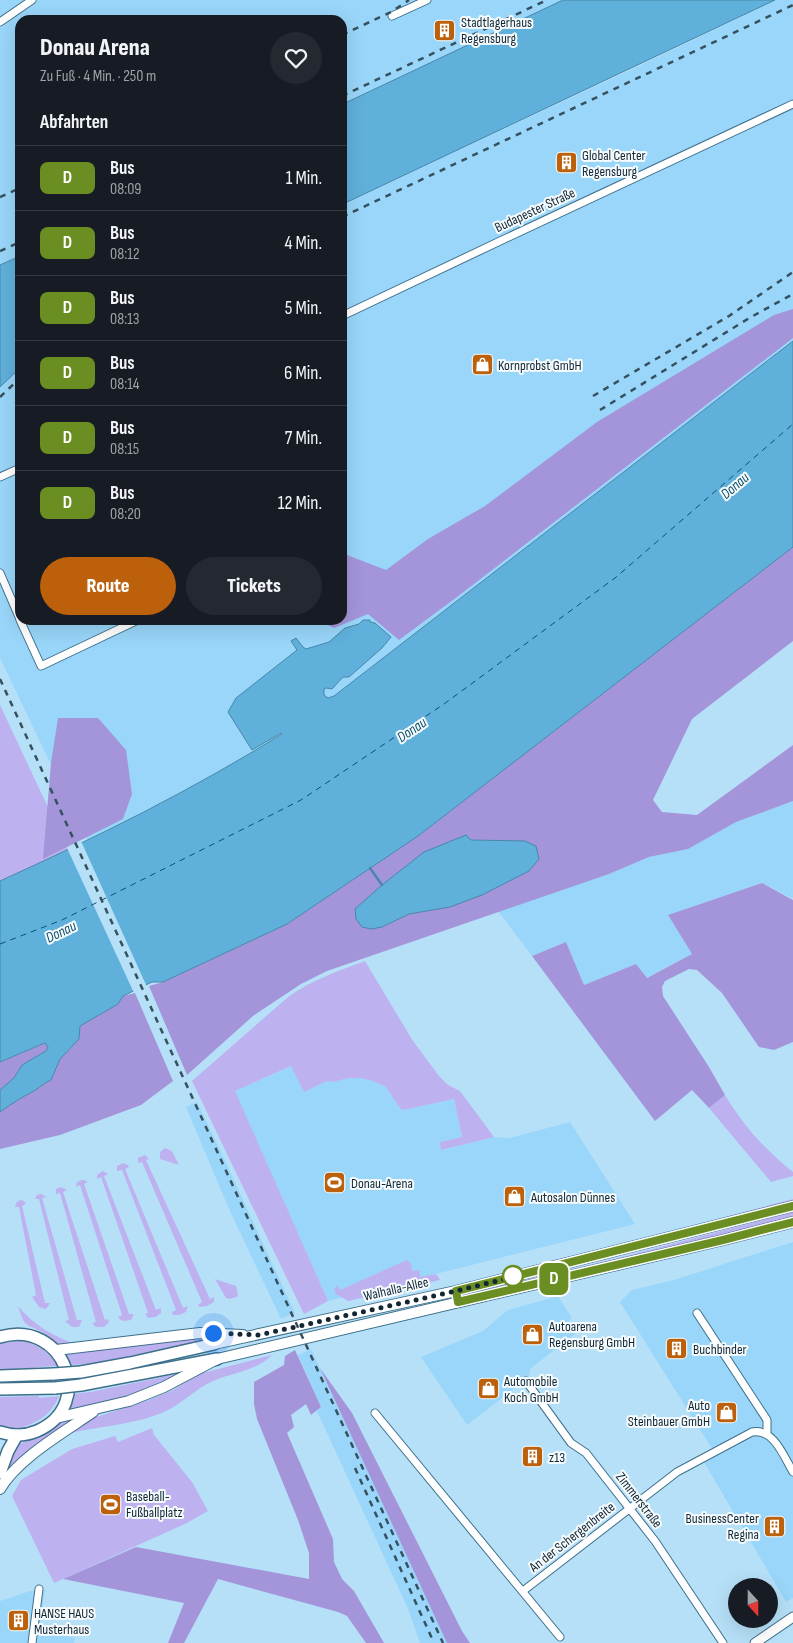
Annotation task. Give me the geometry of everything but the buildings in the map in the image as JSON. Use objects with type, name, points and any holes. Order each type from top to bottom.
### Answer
[{"type":"main road","name":"Walhalla-Allee","points":[[0,1376],[81,1372],[130,1363],[456,1291],[793,1206]]},
{"type":"main road","name":"Walhalla-Allee","points":[[0,1389],[55,1388],[82,1385],[217,1359],[793,1222]]},
{"type":"main road","points":[[0,1337],[17,1333],[31,1335],[44,1341],[56,1350],[64,1362],[68,1376],[68,1391],[64,1405],[56,1418],[45,1427],[31,1433],[16,1435],[0,1432]]},
{"type":"main road","points":[[56,1350],[200,1333],[259,1335]]},
{"type":"main road","points":[[56,1418],[129,1401],[164,1388],[217,1359]]},
{"type":"main road","points":[[0,1489],[6,1478],[20,1465],[53,1439],[98,1409]]},
{"type":"main road","points":[[0,1473],[16,1435]]},
{"type":"street","points":[[0,22],[32,0]]},
{"type":"street","points":[[392,16],[427,0]]},
{"type":"street","name":"Budapester Straße","points":[[347,314],[793,104]]},
{"type":"street","points":[[0,477],[15,470]]},
{"type":"street","points":[[0,573],[15,608]]},
{"type":"street","points":[[22,625],[41,666],[127,625]]},
{"type":"street","points":[[698,1313],[767,1420],[767,1433],[775,1442],[793,1472]]},
{"type":"street","name":"Zimmerstraße","points":[[526,1381],[571,1443],[586,1453],[654,1540],[723,1643]]},
{"type":"street","name":"An der Schergenbreite","points":[[376,1413],[560,1637]]},
{"type":"street","name":"An der Schergenbreite","points":[[523,1591],[677,1472],[752,1432],[767,1433]]},
{"type":"street","points":[[32,1643],[39,1590]]},
{"type":"street","points":[[755,1643],[793,1617]]},
{"type":"shaded area","points":[[0,0],[563,0],[347,102],[347,15],[15,15],[15,258],[0,265]]},
{"type":"shaded area","points":[[776,0],[793,0],[793,341],[334,696],[328,698],[324,695],[324,689],[332,689],[343,677],[382,648],[390,637],[369,620],[363,620],[359,624],[345,628],[329,642],[306,649],[291,641],[297,650],[236,698],[282,734],[222,771],[87,840],[0,658],[0,387],[15,373],[15,625],[347,625],[347,202]]},
{"type":"shaded area","points":[[793,309],[793,338],[399,640],[368,614],[347,623],[347,555],[386,570],[428,539],[485,506],[597,422],[774,315]]},
{"type":"shaded area","points":[[793,547],[793,641],[692,719],[653,800],[662,812],[697,815],[793,745],[793,801],[736,822],[688,849],[649,857],[609,874],[327,971],[301,984],[253,1016],[187,1075],[149,986],[163,982],[287,924],[418,836]],"holes":[[[471,840],[525,841],[450,907],[409,914],[382,927]]]},
{"type":"shaded area","points":[[328,625],[341,625],[334,628]]},
{"type":"shaded area","points":[[0,705],[68,850],[0,881]]},
{"type":"shaded area","points":[[58,718],[98,718],[126,750],[132,794],[123,819],[43,859],[51,763]]},
{"type":"shaded area","points":[[793,801],[793,897],[762,883],[668,915],[692,954],[646,978],[636,964],[584,985],[566,942],[532,956],[498,911],[609,874],[649,857],[688,849],[736,822]]},
{"type":"shaded area","points":[[762,883],[793,900],[793,1042],[774,1050],[759,1047],[722,993],[697,970],[689,969],[665,981],[662,987],[663,996],[725,1095],[709,1108],[692,1090],[655,1121],[532,956],[566,942],[584,985],[636,964],[647,978],[692,954],[668,915]]},
{"type":"shaded area","points":[[365,961],[413,1041],[439,1076],[448,1085],[460,1091],[494,1137],[441,1150],[440,1142],[462,1137],[454,1099],[403,1110],[386,1087],[361,1078],[349,1078],[333,1082],[327,1081],[304,1092],[291,1066],[235,1091],[328,1301],[304,1314],[192,1081],[288,997],[335,972]]},
{"type":"shaded area","points":[[135,993],[173,1081],[141,1105],[60,1135],[0,1149],[0,1112],[51,1080],[60,1059],[79,1039],[80,1026],[118,1004],[123,996]]},
{"type":"shaded area","points":[[46,1043],[48,1047],[46,1051],[22,1065],[14,1078],[0,1090],[0,1062]]},
{"type":"shaded area","points":[[292,1066],[304,1092],[327,1081],[333,1082],[349,1078],[361,1078],[386,1087],[403,1110],[454,1099],[462,1137],[440,1142],[442,1150],[494,1137],[510,1138],[570,1122],[635,1224],[328,1301],[234,1091]]},
{"type":"shaded area","points":[[725,1095],[747,1127],[773,1155],[793,1172],[793,1176],[771,1182],[709,1108]]},
{"type":"shaded area","points":[[197,1102],[295,1313],[281,1319],[229,1209],[186,1107]]},
{"type":"shaded area","points":[[165,1148],[172,1151],[179,1165],[160,1159],[160,1152]]},
{"type":"shaded area","points":[[145,1155],[149,1159],[146,1160],[210,1299],[214,1297],[214,1302],[207,1306],[200,1307],[198,1305],[202,1302],[142,1162],[138,1163],[138,1158]]},
{"type":"shaded area","points":[[123,1163],[129,1167],[125,1169],[183,1308],[188,1306],[186,1312],[179,1315],[173,1315],[172,1312],[176,1310],[122,1170],[117,1171],[117,1166]]},
{"type":"shaded area","points":[[103,1171],[108,1174],[104,1176],[156,1310],[161,1308],[161,1313],[156,1317],[148,1318],[145,1314],[148,1313],[101,1177],[97,1179],[97,1175]]},
{"type":"shaded area","points":[[82,1180],[88,1182],[84,1184],[129,1314],[134,1314],[131,1320],[125,1321],[118,1317],[122,1315],[80,1185],[76,1187],[77,1182]]},
{"type":"shaded area","points":[[61,1187],[67,1190],[63,1192],[105,1320],[108,1319],[109,1322],[104,1327],[96,1327],[92,1323],[96,1322],[60,1193],[56,1194],[56,1189]]},
{"type":"shaded area","points":[[41,1194],[47,1197],[42,1198],[77,1320],[82,1320],[79,1327],[72,1327],[65,1321],[69,1320],[39,1199],[35,1199],[37,1195]]},
{"type":"shaded area","points":[[793,1199],[793,1203],[561,1261],[550,1261],[643,1239]]},
{"type":"shaded area","points":[[20,1200],[26,1204],[22,1206],[45,1303],[50,1303],[46,1309],[39,1307],[32,1297],[36,1295],[19,1207],[15,1207],[16,1203]]},
{"type":"shaded area","points":[[793,1212],[793,1219],[475,1294],[474,1292],[622,1257]]},
{"type":"shaded area","points":[[793,1242],[793,1598],[786,1602],[778,1588],[778,1578],[772,1578],[704,1462],[716,1455],[620,1302],[632,1290],[674,1280]]},
{"type":"shaded area","points":[[407,1260],[411,1264],[412,1271],[419,1270],[420,1277],[436,1274],[440,1280],[348,1301],[336,1294],[334,1290],[337,1285],[340,1290]]},
{"type":"shaded area","points":[[215,1279],[236,1286],[237,1297],[226,1298]]},
{"type":"shaded area","points":[[558,1296],[572,1318],[569,1320],[575,1334],[530,1369],[529,1377],[467,1425],[421,1357],[483,1331],[508,1310]]},
{"type":"shaded area","points":[[18,1306],[30,1319],[45,1330],[78,1345],[61,1346],[44,1333],[27,1324],[22,1319]]},
{"type":"shaded area","points":[[211,1337],[218,1339],[88,1364],[72,1365],[66,1353]]},
{"type":"shaded area","points":[[19,1340],[41,1348],[58,1366],[36,1367],[36,1369],[0,1369],[0,1344]]},
{"type":"shaded area","points":[[311,1349],[447,1643],[420,1643],[409,1611],[317,1411],[321,1407],[298,1355]]},
{"type":"shaded area","points":[[295,1350],[321,1407],[311,1415],[306,1404],[291,1415],[294,1427],[287,1433],[333,1539],[334,1562],[342,1579],[354,1591],[384,1643],[366,1643],[347,1616],[338,1612],[218,1579],[184,1643],[168,1643],[184,1603],[63,1579],[136,1547],[309,1579],[309,1553],[298,1520],[257,1419],[254,1404],[254,1382],[284,1365],[285,1356]]},
{"type":"shaded area","points":[[272,1355],[258,1365],[206,1384],[164,1412],[128,1423],[67,1434],[90,1419],[149,1400],[173,1390],[199,1374]]},
{"type":"shaded area","points":[[320,1368],[352,1413],[462,1631],[470,1643],[447,1643]]},
{"type":"shaded area","points":[[182,1373],[129,1395],[67,1411],[73,1394]]},
{"type":"shaded area","points":[[39,1396],[39,1398],[59,1396],[49,1412],[35,1422],[12,1430],[0,1429],[0,1397]]},
{"type":"shaded area","points":[[88,1414],[71,1424],[5,1472],[14,1449],[19,1444],[47,1433],[61,1421]]},
{"type":"shaded area","name":"Baseball- Fußballplatz","points":[[152,1428],[154,1435],[192,1482],[208,1511],[187,1523],[54,1583],[12,1496],[21,1480],[72,1449],[115,1436],[118,1442]]},
{"type":"shaded area","points":[[45,1590],[39,1629],[75,1638],[74,1643],[0,1643],[0,1601],[30,1591]]},
{"type":"water","points":[[563,0],[775,0],[347,202],[347,102]]},
{"type":"water","points":[[15,258],[15,373],[0,387],[0,265]]},
{"type":"water","name":"Donau","points":[[793,341],[793,547],[418,836],[287,924],[163,982],[152,982],[123,996],[118,1004],[80,1026],[79,1039],[60,1059],[51,1080],[0,1112],[0,1090],[14,1078],[22,1065],[46,1051],[48,1047],[45,1043],[0,1062],[0,881],[144,812],[248,755],[282,734],[252,750],[228,712],[236,698],[297,650],[291,641],[296,638],[306,649],[329,642],[345,628],[359,624],[363,620],[370,620],[370,622],[375,623],[391,637],[382,648],[349,677],[343,677],[332,689],[324,689],[324,695],[328,698],[334,696]]},
{"type":"water","points":[[466,835],[471,840],[525,841],[536,846],[539,859],[529,871],[482,895],[450,907],[409,914],[382,927],[371,929],[362,927],[356,919],[355,909],[382,885],[424,852]]},
{"type":"pier","points":[[81,841],[147,987],[134,993],[67,848]]},
{"type":"waterway","points":[[370,868],[382,885]]},
{"type":"ferry route","points":[[0,944],[62,920],[301,800],[444,704],[615,578],[793,424]]},
{"type":"railway","points":[[347,33],[391,12],[409,0]]},
{"type":"railway","points":[[347,94],[547,0]]},
{"type":"railway","points":[[347,215],[793,5]]},
{"type":"railway","points":[[0,197],[15,190]]},
{"type":"railway","points":[[0,251],[15,244]]},
{"type":"railway","points":[[593,396],[729,316],[793,272]]},
{"type":"railway","points":[[600,410],[751,317],[793,294]]},
{"type":"railway","points":[[0,397],[15,383]]},
{"type":"railway","points":[[0,679],[443,1643]]},
{"type":"railway","points":[[355,1468],[434,1643]]},
{"type":"bus line","name":"D","points":[[793,1206],[456,1291],[458,1302],[793,1222]]},
{"type":"place","name":"Stadtlagerhaus Regensburg","points":[[445,30]]},
{"type":"place","name":"Global Center Regensburg","points":[[566,163]]},
{"type":"place","name":"Kornprobst GmbH","points":[[482,365]]},
{"type":"place","name":"Donau-Arena","points":[[335,1183]]},
{"type":"place","name":"Autosalon Dünnes","points":[[515,1197]]},
{"type":"place","name":"Autoarena Regensburg GmbH","points":[[533,1334]]},
{"type":"place","name":"Buchbinder","points":[[677,1349]]},
{"type":"place","name":"Automobile Koch GmbH","points":[[488,1389]]},
{"type":"place","name":"Auto Steinbauer GmbH","points":[[726,1413]]},
{"type":"place","name":"z13","points":[[533,1457]]},
{"type":"place","name":"Baseball- Fußballplatz","points":[[110,1504]]},
{"type":"place","name":"BusinessCenter Regina","points":[[775,1526]]},
{"type":"place","name":"HANSE HAUS Musterhaus","points":[[18,1621]]},
{"type":"route","points":[[213,1333],[259,1335],[517,1276],[513,1276]]}]
